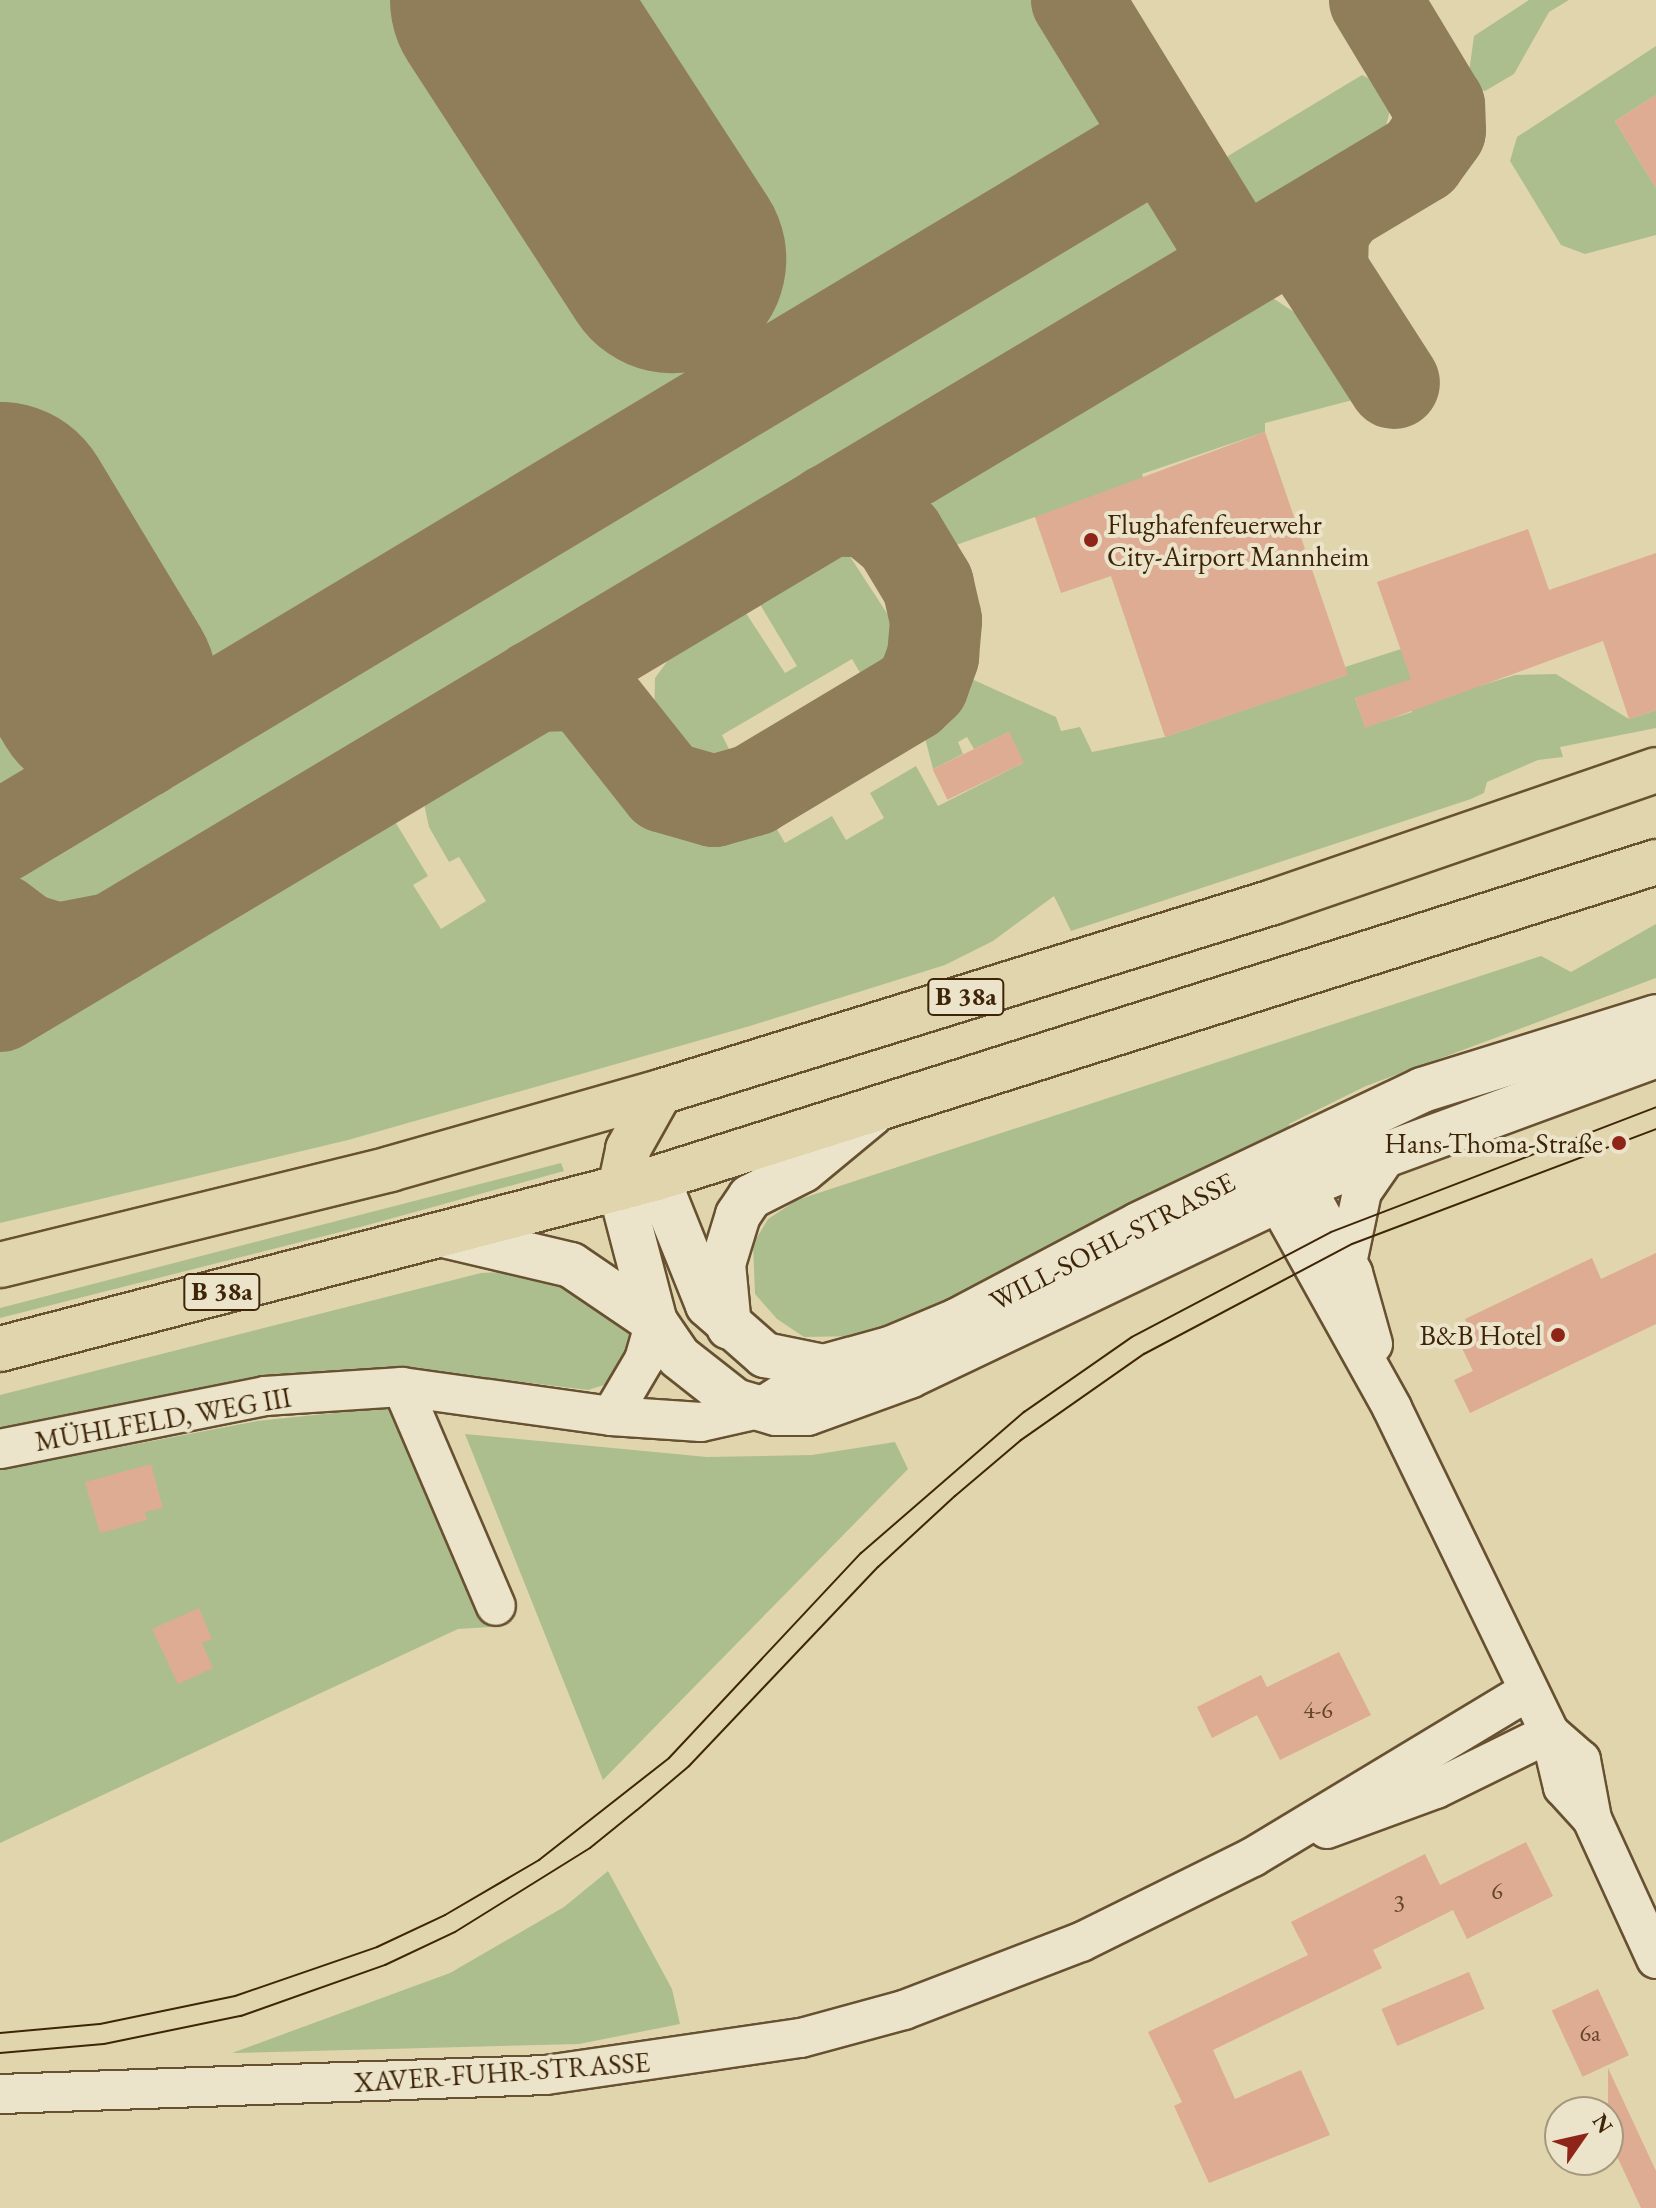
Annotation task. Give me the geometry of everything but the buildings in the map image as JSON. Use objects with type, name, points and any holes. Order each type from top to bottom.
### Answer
[{"type":"main road","name":"B 38a","points":[[0,1265],[660,1092],[1273,902],[1656,770]]},
{"type":"main road","name":"B 38a","points":[[0,1349],[444,1235],[635,1171],[872,1113],[1648,865]]},
{"type":"main road","name":"WILL-SOHL-STRASSE","points":[[635,1171],[670,1201],[690,1272],[729,1327],[774,1359],[824,1367],[890,1349],[957,1321],[1275,1158],[1422,1090],[1656,1017]]},
{"type":"main road","name":"WILL-SOHL-STRASSE","points":[[655,1322],[711,1387],[758,1409],[807,1413],[845,1404],[1391,1150],[1656,1055]]},
{"type":"main road","points":[[655,1322],[635,1171],[660,1092]]},
{"type":"main road","points":[[729,1327],[723,1264],[738,1215],[750,1197],[803,1170],[872,1113]]},
{"type":"main road","points":[[574,1117],[635,1171]]},
{"type":"main road","points":[[444,1235],[571,1265],[655,1322]]},
{"type":"street","points":[[1347,1263],[1362,1192],[1391,1150]]},
{"type":"street","points":[[1275,1158],[1550,1733],[1563,1787],[1592,1819],[1656,1959]]},
{"type":"street","points":[[1292,1194],[1347,1263],[1392,1408]]},
{"type":"street","points":[[611,1416],[644,1360],[655,1322]]},
{"type":"street","name":"MÜHLFELD, WEG III","points":[[0,1449],[265,1396],[402,1387],[611,1416],[701,1422],[758,1409],[824,1367]]},
{"type":"street","points":[[402,1387],[496,1606]]},
{"type":"street","name":"XAVER-FUHR-STRASSE","points":[[0,2094],[546,2075],[734,2051],[904,2010],[1081,1942],[1253,1857],[1528,1691]]},
{"type":"street","name":"XAVER-FUHR-STRASSE","points":[[1253,1857],[1436,1789],[1550,1733]]},
{"type":"green space","points":[[0,0],[1046,0],[1187,230],[1186,254],[1180,273],[187,867],[79,912],[57,913],[0,870]]},
{"type":"green space","points":[[1529,0],[1569,0],[1549,12],[1514,74],[1485,91],[1467,87],[1474,36]]},
{"type":"green space","points":[[1656,46],[1656,95],[1615,121],[1656,188],[1656,235],[1585,254],[1561,245],[1510,161],[1517,137]]},
{"type":"green space","points":[[1362,75],[1395,91],[1379,153],[1255,227],[1241,221],[1220,186],[1228,156]]},
{"type":"green space","points":[[1256,287],[1297,314],[1360,398],[1265,423],[1265,432],[1142,474],[1173,565],[1035,517],[945,549],[925,520],[945,473]]},
{"type":"green space","points":[[828,547],[851,558],[890,618],[896,637],[892,652],[862,676],[852,659],[722,735],[732,755],[693,761],[654,725],[655,678],[696,622],[728,599],[742,607],[785,673],[797,666],[761,606],[761,589],[769,573],[811,548]]},
{"type":"green space","points":[[1401,649],[1421,704],[1515,675],[1556,674],[1629,719],[1656,710],[1656,728],[1560,747],[1563,757],[1538,760],[1487,782],[1484,793],[1471,799],[1071,931],[1054,896],[993,941],[945,965],[750,1026],[348,1140],[0,1223],[0,1034],[385,805],[428,876],[413,885],[441,929],[486,901],[459,857],[449,862],[429,827],[423,799],[435,775],[523,723],[544,718],[583,726],[599,737],[632,785],[665,812],[719,826],[768,814],[785,843],[832,816],[846,840],[884,818],[870,793],[916,766],[938,806],[1023,763],[1009,732],[974,749],[967,737],[958,742],[963,754],[933,769],[920,719],[965,676],[1056,717],[1061,731],[1080,727],[1092,752],[1165,737],[1347,675],[1345,667]],"holes":[[[1402,683],[1412,712],[1365,727],[1355,698]]]},
{"type":"green space","points":[[1656,924],[1656,978],[1366,1086],[1289,1124],[1294,1136],[927,1312],[862,1336],[804,1337],[777,1319],[755,1294],[753,1244],[768,1219],[797,1200],[1541,956],[1571,972]]},
{"type":"green space","points":[[561,1163],[564,1171],[364,1226],[0,1318],[0,1308]]},
{"type":"green space","points":[[540,1270],[629,1325],[634,1352],[620,1380],[588,1390],[407,1368],[255,1383],[0,1437],[0,1395],[481,1273]]},
{"type":"green space","points":[[401,1406],[490,1627],[458,1629],[0,1843],[0,1470],[257,1421]]},
{"type":"green space","points":[[465,1434],[707,1457],[812,1455],[895,1442],[908,1469],[603,1780]]},
{"type":"green space","points":[[608,1871],[672,1989],[680,2024],[579,2044],[232,2053],[450,1973],[564,1907]]},
{"type":"taxiway","points":[[1077,0],[1227,244],[1218,278]]},
{"type":"taxiway","points":[[0,1006],[1420,158],[1440,130],[1439,106],[1375,0]]},
{"type":"taxiway","points":[[0,837],[1162,140]]},
{"type":"taxiway","points":[[1340,206],[1323,230],[1322,271],[1394,383]]},
{"type":"taxiway","points":[[535,686],[575,685],[592,695],[665,787],[714,801],[753,790],[910,696],[923,684],[933,656],[936,620],[928,585],[899,537],[869,512],[830,510]]},
{"type":"taxiway","points":[[103,687],[142,752]]},
{"type":"taxiway","points":[[0,920],[25,939],[58,949],[114,938]]},
{"type":"runway","points":[[504,0],[672,259]]},
{"type":"runway","points":[[0,516],[103,687]]},
{"type":"tram line","points":[[0,2033],[100,2024],[235,1996],[377,1947],[445,1915],[539,1860],[669,1758],[861,1553],[1024,1412],[1132,1337],[1331,1232],[1656,1107]]},
{"type":"tram line","points":[[0,2053],[104,2044],[241,2016],[385,1965],[455,1932],[590,1848],[637,1810],[689,1766],[878,1567],[955,1496],[1021,1440],[1144,1354],[1352,1244],[1656,1129]]},
{"type":"place","name":"Flughafenfeuerwehr City-Airport Mannheim","points":[[1091,540]]},
{"type":"place","name":"Hans-Thoma-Straße","points":[[1619,1143]]},
{"type":"place","name":"B&B Hotel","points":[[1558,1335]]}]
